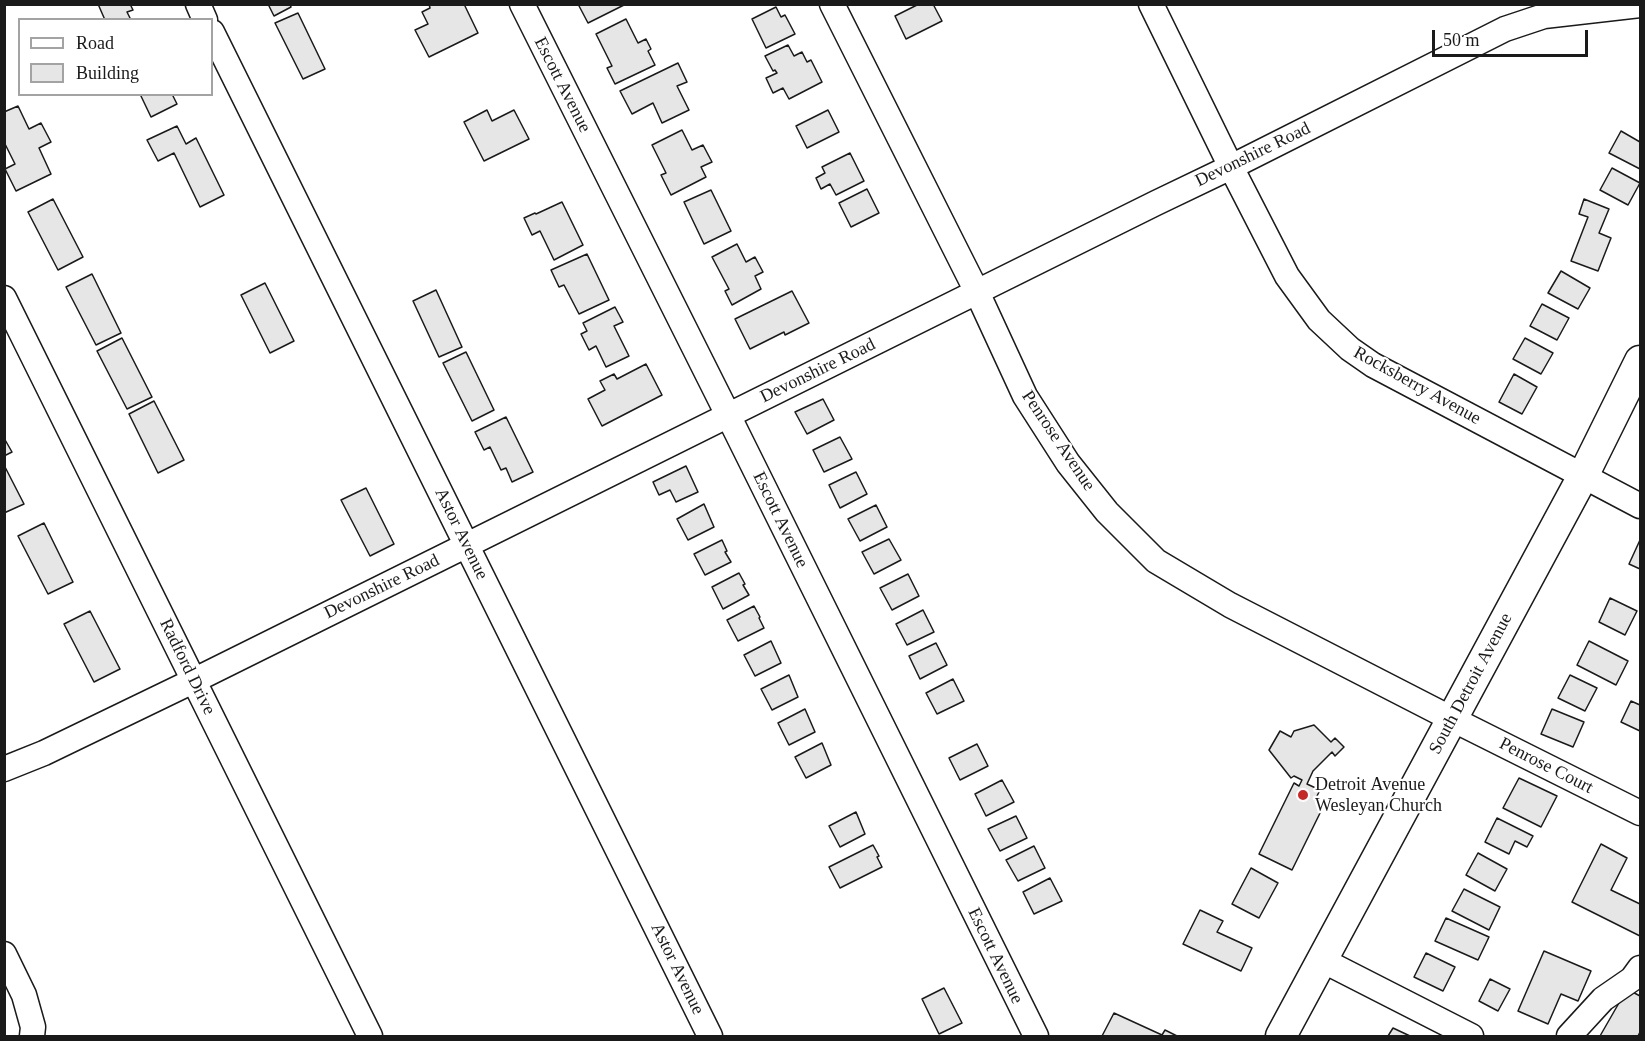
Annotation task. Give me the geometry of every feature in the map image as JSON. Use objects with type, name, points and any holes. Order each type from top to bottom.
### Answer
[{"type":"main road","name":"South Detroit Avenue","points":[[1281,1036],[1583,476],[1641,361]]},
{"type":"street","points":[[198,4],[204,18]]},
{"type":"street","name":"Escott Avenue","points":[[522,4],[1036,1036]]},
{"type":"street","name":"Penrose Avenue","points":[[832,4],[977,292],[1025,396],[1068,462],[1107,512],[1156,561],[1230,604],[1452,719]]},
{"type":"street","name":"Rocksberry Avenue","points":[[1151,4],[1287,276],[1319,320],[1350,349],[1373,366],[1641,506]]},
{"type":"street","name":"Devonshire Road","points":[[4,769],[44,753],[194,681],[1231,167],[1504,29],[1544,16],[1641,5]]},
{"type":"street","name":"Astor Avenue","points":[[213,34],[711,1036]]},
{"type":"street","name":"Radford Drive","points":[[4,298],[370,1036]]},
{"type":"street","name":"Penrose Court","points":[[1452,719],[1641,813]]},
{"type":"street","points":[[4,954],[24,995],[33,1027],[32,1036]]},
{"type":"street","points":[[1322,960],[1471,1036]]},
{"type":"street","points":[[1569,1036],[1603,999],[1632,979],[1641,968]]},
{"type":"building","points":[[98,4],[130,4],[133,10],[127,12],[130,18],[104,18]]},
{"type":"building","points":[[268,4],[290,4],[291,7],[274,16]]},
{"type":"building","points":[[429,4],[464,4],[478,33],[429,57],[415,30],[428,24],[422,12],[430,8]]},
{"type":"building","points":[[578,4],[626,4],[588,23]]},
{"type":"building","points":[[919,4],[933,4],[942,21],[906,39],[895,16]]},
{"type":"building","points":[[776,7],[781,17],[785,15],[795,34],[766,48],[752,19]]},
{"type":"building","points":[[298,13],[325,69],[303,79],[275,23]]},
{"type":"building","points":[[626,19],[638,43],[646,39],[651,49],[648,51],[655,65],[615,84],[607,68],[612,66],[596,34]]},
{"type":"building","points":[[788,45],[794,56],[802,52],[807,62],[811,60],[822,82],[789,99],[783,88],[773,93],[766,78],[777,73],[773,71],[765,56]]},
{"type":"building","points":[[678,63],[687,82],[677,86],[689,110],[662,123],[653,103],[632,114],[620,91]]},
{"type":"building","points":[[141,96],[173,96],[177,104],[151,117]]},
{"type":"building","points":[[18,106],[29,129],[41,123],[51,142],[39,148],[51,174],[16,191],[5,169],[15,164],[4,142],[4,112]]},
{"type":"building","points":[[487,110],[492,121],[514,110],[529,139],[484,161],[464,122]]},
{"type":"building","points":[[828,110],[839,132],[807,148],[796,126]]},
{"type":"building","points":[[177,126],[186,144],[196,138],[224,195],[200,207],[174,153],[158,161],[147,140]]},
{"type":"building","points":[[682,130],[692,150],[703,145],[712,162],[701,167],[706,177],[671,195],[661,175],[666,173],[652,145]]},
{"type":"building","points":[[1621,131],[1640,142],[1640,169],[1609,153]]},
{"type":"building","points":[[850,153],[864,181],[836,195],[830,184],[821,189],[816,178],[825,173],[822,167]]},
{"type":"building","points":[[1612,168],[1640,183],[1628,205],[1600,190]]},
{"type":"building","points":[[867,189],[879,213],[851,227],[839,203]]},
{"type":"building","points":[[711,190],[731,231],[704,244],[684,202]]},
{"type":"building","points":[[53,199],[83,257],[58,270],[28,212]]},
{"type":"building","points":[[1584,199],[1609,209],[1599,233],[1611,238],[1598,271],[1571,261],[1588,217],[1579,214]]},
{"type":"building","points":[[562,202],[583,245],[554,260],[540,231],[532,235],[524,218]]},
{"type":"building","points":[[737,244],[746,262],[755,257],[763,272],[755,276],[761,289],[732,305],[725,291],[729,289],[712,257]]},
{"type":"building","points":[[587,254],[609,300],[579,314],[564,285],[559,287],[551,270]]},
{"type":"building","points":[[1561,271],[1590,288],[1578,309],[1548,293]]},
{"type":"building","points":[[92,274],[121,333],[96,345],[66,287]]},
{"type":"building","points":[[265,283],[294,341],[270,353],[241,295]]},
{"type":"building","points":[[436,290],[462,347],[439,357],[413,301]]},
{"type":"building","points":[[792,291],[809,323],[785,335],[784,332],[750,349],[735,319]]},
{"type":"building","points":[[1542,304],[1569,318],[1557,340],[1530,326]]},
{"type":"building","points":[[615,307],[623,322],[614,326],[629,356],[606,367],[596,346],[589,350],[581,334],[587,331],[583,323]]},
{"type":"building","points":[[122,338],[152,397],[127,409],[97,351]]},
{"type":"building","points":[[1525,338],[1553,353],[1541,374],[1513,359]]},
{"type":"building","points":[[466,352],[494,410],[472,421],[443,363]]},
{"type":"building","points":[[646,364],[662,395],[602,426],[588,399],[605,390],[600,381],[614,374],[617,379]]},
{"type":"building","points":[[1514,374],[1537,387],[1522,414],[1499,402]]},
{"type":"building","points":[[823,399],[834,420],[807,434],[795,412]]},
{"type":"building","points":[[154,401],[184,460],[158,473],[129,414]]},
{"type":"building","points":[[506,417],[533,472],[512,482],[506,468],[501,470],[490,447],[484,450],[475,432]]},
{"type":"building","points":[[840,437],[852,459],[824,472],[813,450]]},
{"type":"building","points":[[4,438],[12,452],[4,456]]},
{"type":"building","points":[[4,465],[24,504],[4,513]]},
{"type":"building","points":[[686,466],[698,492],[676,502],[670,490],[659,495],[653,482]]},
{"type":"building","points":[[856,472],[867,494],[840,508],[829,485]]},
{"type":"building","points":[[366,488],[394,544],[370,556],[341,500]]},
{"type":"building","points":[[704,504],[714,527],[688,540],[677,519]]},
{"type":"building","points":[[876,505],[887,527],[860,541],[848,519]]},
{"type":"building","points":[[44,523],[73,582],[48,594],[18,536]]},
{"type":"building","points":[[889,539],[901,560],[874,574],[862,552]]},
{"type":"building","points":[[722,540],[731,562],[705,575],[694,554]]},
{"type":"building","points":[[1640,540],[1640,569],[1629,564]]},
{"type":"building","points":[[739,573],[749,595],[723,609],[712,587]]},
{"type":"building","points":[[908,574],[919,596],[892,610],[880,588]]},
{"type":"building","points":[[1610,598],[1637,611],[1625,635],[1599,622]]},
{"type":"building","points":[[754,606],[764,628],[738,641],[727,620]]},
{"type":"building","points":[[923,610],[934,632],[907,645],[896,624]]},
{"type":"building","points":[[90,611],[120,669],[94,682],[64,624]]},
{"type":"building","points":[[771,641],[781,663],[755,676],[744,655]]},
{"type":"building","points":[[1589,641],[1628,661],[1616,685],[1577,665]]},
{"type":"building","points":[[936,643],[947,665],[920,679],[909,656]]},
{"type":"building","points":[[789,675],[798,697],[772,710],[761,689]]},
{"type":"building","points":[[1570,675],[1597,688],[1585,711],[1558,698]]},
{"type":"building","points":[[953,679],[964,701],[937,714],[926,693]]},
{"type":"building","points":[[1631,701],[1640,705],[1640,731],[1621,722]]},
{"type":"building","points":[[805,709],[815,732],[789,745],[778,723]]},
{"type":"building","points":[[1552,709],[1584,722],[1573,747],[1541,734]]},
{"type":"building","name":"Detroit Avenue Wesleyan Church","points":[[1314,725],[1331,742],[1335,738],[1344,747],[1335,756],[1332,752],[1313,771],[1307,784],[1320,790],[1315,800],[1324,805],[1292,870],[1259,854],[1294,783],[1299,786],[1302,780],[1294,776],[1291,778],[1269,750],[1280,731],[1291,737],[1294,731]]},
{"type":"building","points":[[822,743],[831,765],[806,778],[795,757]]},
{"type":"building","points":[[977,744],[988,766],[960,780],[949,758]]},
{"type":"building","points":[[1519,778],[1557,796],[1541,827],[1503,808]]},
{"type":"building","points":[[1002,780],[1014,802],[986,816],[975,794]]},
{"type":"building","points":[[856,812],[865,834],[840,847],[829,826]]},
{"type":"building","points":[[1016,816],[1027,838],[1000,851],[988,829]]},
{"type":"building","points":[[1497,818],[1533,836],[1527,847],[1515,841],[1509,854],[1485,842]]},
{"type":"building","points":[[1601,844],[1627,858],[1611,890],[1640,904],[1640,936],[1572,902]]},
{"type":"building","points":[[873,845],[882,867],[840,888],[829,867]]},
{"type":"building","points":[[1034,846],[1045,868],[1018,881],[1006,860]]},
{"type":"building","points":[[1478,853],[1507,869],[1495,891],[1466,875]]},
{"type":"building","points":[[1251,868],[1278,883],[1259,918],[1232,904]]},
{"type":"building","points":[[1050,878],[1062,901],[1034,914],[1023,892]]},
{"type":"building","points":[[1464,889],[1500,907],[1489,930],[1452,911]]},
{"type":"building","points":[[1200,910],[1223,921],[1217,932],[1252,948],[1241,971],[1183,944]]},
{"type":"building","points":[[1446,918],[1489,937],[1478,960],[1435,941]]},
{"type":"building","points":[[1544,951],[1591,971],[1578,1001],[1561,994],[1548,1024],[1518,1011]]},
{"type":"building","points":[[1426,953],[1455,967],[1443,991],[1414,977]]},
{"type":"building","points":[[1490,979],[1510,989],[1498,1011],[1479,1001]]},
{"type":"building","points":[[944,988],[962,1023],[939,1034],[922,999]]},
{"type":"building","points":[[1627,989],[1640,996],[1638,1036],[1600,1036]]},
{"type":"building","points":[[1114,1013],[1162,1035],[1165,1030],[1177,1036],[1102,1036]]},
{"type":"building","points":[[1393,1028],[1410,1036],[1388,1036]]},
{"type":"place","name":"Detroit Avenue Wesleyan Church","points":[[1303,795]]}]
